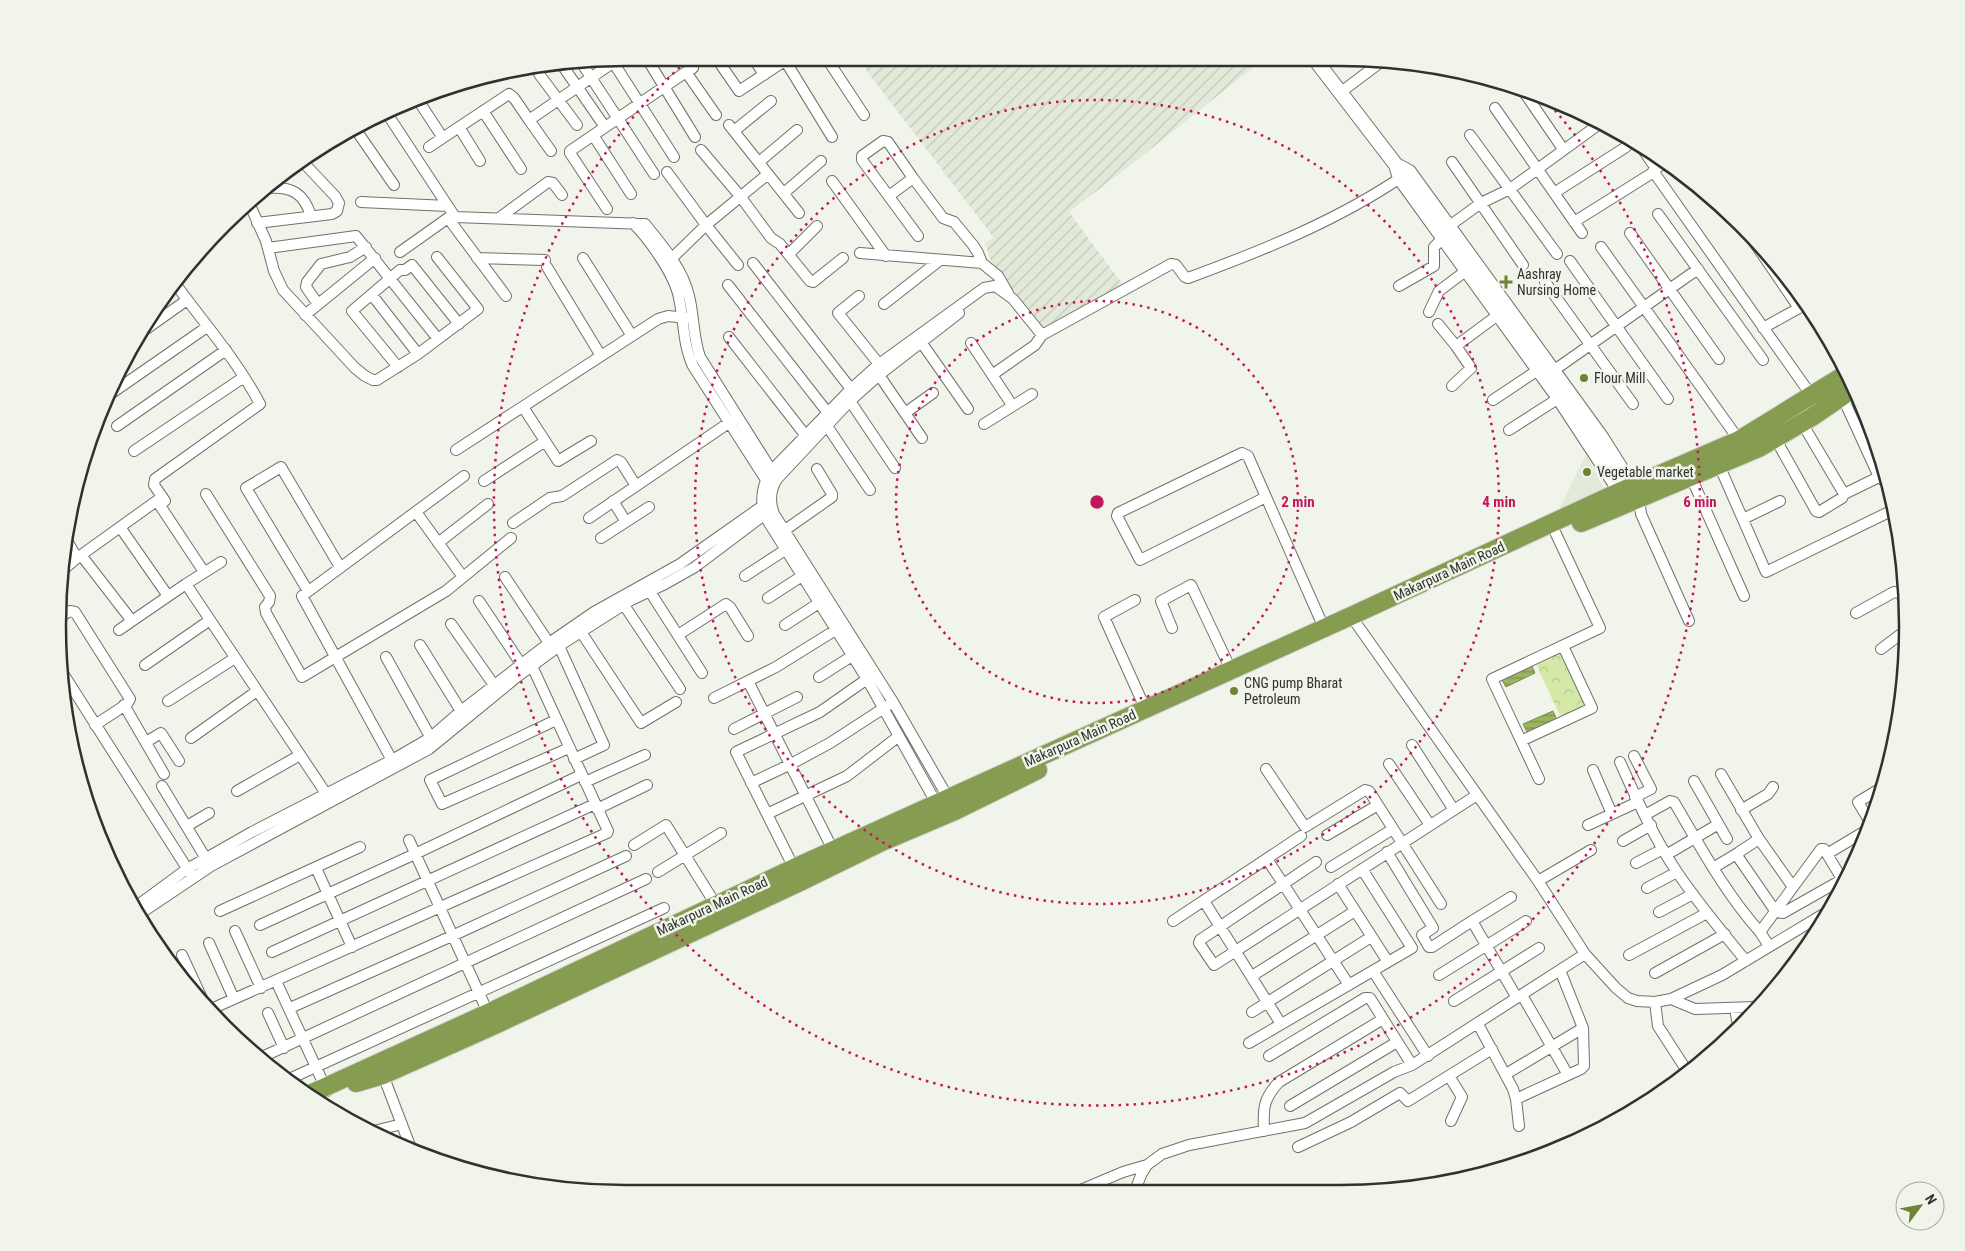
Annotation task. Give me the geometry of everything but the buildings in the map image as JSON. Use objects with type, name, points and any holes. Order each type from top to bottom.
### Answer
[{"type":"highway","name":"Makarpura Main Road","points":[[321,1094],[491,1019],[882,842],[946,807],[1145,708],[1324,628],[1354,621],[1556,534],[1632,498],[1739,440],[1841,377]]},
{"type":"highway","name":"Makarpura Main Road","points":[[321,1094],[383,1074],[716,905],[833,850],[1013,782],[1354,621],[1632,498],[1691,477],[1759,448],[1802,423],[1847,392]]},
{"type":"street","points":[[529,120],[608,66]]},
{"type":"street","points":[[617,66],[674,157]]},
{"type":"street","points":[[651,66],[695,137]]},
{"type":"street","points":[[722,66],[739,91],[778,66]]},
{"type":"street","points":[[758,66],[764,75]]},
{"type":"street","points":[[787,66],[832,137]]},
{"type":"street","points":[[832,66],[864,115]]},
{"type":"street","points":[[1320,66],[1446,232],[1517,331],[1538,370],[1632,498]]},
{"type":"street","points":[[585,67],[654,174]]},
{"type":"street","points":[[606,209],[570,154],[572,149],[664,87],[689,67],[716,115]]},
{"type":"street","points":[[1341,92],[1374,67]]},
{"type":"street","points":[[565,70],[605,128]]},
{"type":"street","points":[[539,74],[577,125]]},
{"type":"street","points":[[429,147],[509,94],[514,98],[551,151]]},
{"type":"street","points":[[1529,100],[1563,149]]},
{"type":"street","points":[[771,101],[732,128],[799,212]]},
{"type":"street","points":[[421,105],[439,132]]},
{"type":"street","points":[[1495,108],[1582,233]]},
{"type":"street","points":[[483,111],[521,169]]},
{"type":"street","points":[[390,118],[448,206],[452,218],[477,258],[506,296]]},
{"type":"street","points":[[459,127],[480,161]]},
{"type":"street","points":[[1399,286],[1434,266],[1434,246],[1446,232],[1480,203],[1510,188],[1593,127]]},
{"type":"street","points":[[759,162],[796,130]]},
{"type":"street","points":[[359,134],[394,185]]},
{"type":"street","points":[[1470,135],[1557,254]]},
{"type":"street","points":[[592,136],[631,194]]},
{"type":"street","points":[[918,236],[862,160],[862,156],[885,140],[943,218],[954,222],[978,253],[982,263],[998,276],[1005,292]]},
{"type":"street","points":[[1554,194],[1626,147]]},
{"type":"street","points":[[701,150],[740,196],[771,238],[780,244],[810,281],[812,282],[843,258]]},
{"type":"street","points":[[784,194],[821,161]]},
{"type":"street","points":[[1452,162],[1523,265]]},
{"type":"street","points":[[257,223],[332,214],[337,211],[339,203],[324,182],[308,166]]},
{"type":"street","points":[[1659,167],[1653,172],[1811,395]]},
{"type":"street","points":[[668,172],[706,225],[738,265]]},
{"type":"street","points":[[992,375],[1035,345],[1042,335],[1171,264],[1176,265],[1185,277],[1188,278],[1317,226],[1402,172]]},
{"type":"street","points":[[668,262],[706,225],[768,174]]},
{"type":"street","points":[[1574,222],[1649,175]]},
{"type":"street","points":[[889,196],[913,178]]},
{"type":"street","points":[[832,181],[886,256]]},
{"type":"street","points":[[498,218],[548,182],[553,183],[562,195]]},
{"type":"street","points":[[279,187],[295,192],[305,202],[311,216]]},
{"type":"street","points":[[361,202],[448,206]]},
{"type":"street","points":[[252,210],[283,290],[355,368],[373,380],[378,380],[418,354],[476,311],[477,307],[437,257]]},
{"type":"street","points":[[1658,214],[1763,360]]},
{"type":"street","points":[[400,252],[452,218],[633,223],[668,262],[700,357],[716,382],[734,420],[771,479]]},
{"type":"street","points":[[788,254],[817,226]]},
{"type":"street","points":[[1446,232],[1467,270],[1498,314],[1517,331],[1553,371],[1601,437],[1632,498],[1689,621]]},
{"type":"street","points":[[1630,233],[1719,359]]},
{"type":"street","points":[[268,248],[354,236],[358,238],[438,340]]},
{"type":"street","points":[[318,304],[306,287],[307,282],[318,266],[325,262],[350,257],[366,247]]},
{"type":"street","points":[[1601,247],[1739,440]]},
{"type":"street","points":[[860,253],[982,263]]},
{"type":"street","points":[[305,315],[374,258]]},
{"type":"street","points":[[477,258],[546,263],[601,356]]},
{"type":"street","points":[[583,258],[632,336]]},
{"type":"street","points":[[884,304],[940,260]]},
{"type":"street","points":[[1570,261],[1668,399]]},
{"type":"street","points":[[752,263],[851,389]]},
{"type":"street","points":[[398,367],[352,311],[400,270],[405,270],[412,265],[459,324]]},
{"type":"street","points":[[1553,371],[1698,269]]},
{"type":"street","points":[[1429,312],[1440,292],[1454,278],[1467,270]]},
{"type":"street","points":[[1546,282],[1633,404]]},
{"type":"street","points":[[728,285],[828,414]]},
{"type":"street","points":[[771,479],[827,426],[850,401],[919,340],[980,290],[989,286],[996,286],[1005,292],[1042,335]]},
{"type":"street","points":[[179,289],[226,350],[259,402],[258,407],[155,479],[154,485],[161,500],[204,572]]},
{"type":"street","points":[[372,295],[418,354]]},
{"type":"street","points":[[859,296],[838,313],[879,364]]},
{"type":"street","points":[[157,321],[187,300]]},
{"type":"street","points":[[1764,328],[1799,308]]},
{"type":"street","points":[[1456,346],[1498,314]]},
{"type":"street","points":[[456,450],[658,319],[668,316],[687,318]]},
{"type":"street","points":[[687,318],[687,354],[706,387],[734,420]]},
{"type":"street","points":[[1438,324],[1471,368],[1452,386]]},
{"type":"street","points":[[120,388],[207,327]]},
{"type":"street","points":[[728,337],[806,436]]},
{"type":"street","points":[[919,340],[879,364],[851,389],[806,436],[771,479],[761,496],[785,550],[819,603],[840,627],[852,656],[900,736],[946,807]]},
{"type":"street","points":[[919,340],[968,409]]},
{"type":"street","points":[[970,343],[1012,405]]},
{"type":"street","points":[[117,426],[226,350]]},
{"type":"street","points":[[1493,400],[1538,370]]},
{"type":"street","points":[[879,375],[922,438]]},
{"type":"street","points":[[134,451],[244,377]]},
{"type":"street","points":[[706,387],[716,382]]},
{"type":"street","points":[[1847,392],[1868,444]]},
{"type":"street","points":[[905,413],[933,393]]},
{"type":"street","points":[[984,424],[1032,394]]},
{"type":"street","points":[[1509,430],[1558,398]]},
{"type":"street","points":[[850,401],[895,468]]},
{"type":"street","points":[[523,407],[558,462],[590,441]]},
{"type":"street","points":[[589,518],[734,420]]},
{"type":"street","points":[[1802,423],[1844,494]]},
{"type":"street","points":[[827,426],[870,490]]},
{"type":"street","points":[[1775,438],[1816,511],[1842,498],[1844,494],[1880,481]]},
{"type":"street","points":[[484,481],[544,442]]},
{"type":"street","points":[[1266,497],[1140,560],[1117,516],[1118,513],[1242,453],[1248,456],[1324,628]]},
{"type":"street","points":[[513,523],[550,498],[562,496],[617,460],[621,462],[636,486]]},
{"type":"street","points":[[1719,465],[1767,572],[1887,513]]},
{"type":"street","points":[[308,591],[246,488],[281,467],[340,567]]},
{"type":"street","points":[[785,530],[832,497],[816,469]]},
{"type":"street","points":[[394,764],[302,597],[464,476]]},
{"type":"street","points":[[1691,477],[1744,596]]},
{"type":"street","points":[[206,494],[270,596],[269,602],[265,607],[266,613],[300,676],[304,677],[446,591],[512,538]]},
{"type":"street","points":[[70,564],[161,500]]},
{"type":"street","points":[[613,501],[626,522]]},
{"type":"street","points":[[1743,519],[1780,501]]},
{"type":"street","points":[[438,543],[488,504]]},
{"type":"street","points":[[767,507],[785,530],[840,627],[893,702],[946,807]]},
{"type":"street","points":[[140,904],[208,862],[394,764],[432,741],[494,685],[521,664],[554,645],[597,616],[648,588],[695,566],[767,507]]},
{"type":"street","points":[[601,538],[649,508]]},
{"type":"street","points":[[416,512],[462,577]]},
{"type":"street","points":[[120,528],[168,596]]},
{"type":"street","points":[[1539,779],[1492,679],[1600,628],[1556,534]]},
{"type":"street","points":[[72,547],[132,621]]},
{"type":"street","points":[[745,576],[785,550]]},
{"type":"street","points":[[119,630],[221,562]]},
{"type":"street","points":[[768,598],[802,576]]},
{"type":"street","points":[[505,578],[554,645],[604,745],[574,759]]},
{"type":"street","points":[[186,584],[329,797]]},
{"type":"street","points":[[1172,628],[1161,601],[1191,585],[1231,670]]},
{"type":"street","points":[[463,715],[532,666],[554,645],[581,632],[597,616],[624,604],[648,588]]},
{"type":"street","points":[[648,588],[702,672]]},
{"type":"street","points":[[1856,612],[1894,592],[1898,593]]},
{"type":"street","points":[[1135,600],[1104,616],[1145,708]]},
{"type":"street","points":[[479,602],[521,664]]},
{"type":"street","points":[[785,625],[819,603]]},
{"type":"street","points":[[624,604],[680,689]]},
{"type":"street","points":[[678,635],[726,604],[730,607],[748,636]]},
{"type":"street","points":[[66,613],[70,611],[75,612],[128,696],[128,702],[96,725]]},
{"type":"street","points":[[145,665],[210,620]]},
{"type":"street","points":[[1354,621],[1538,881],[1585,954],[1616,988],[1628,998],[1636,1001],[1655,1002],[1671,999],[1722,975],[1815,919]]},
{"type":"street","points":[[452,624],[494,685]]},
{"type":"street","points":[[714,698],[776,667],[840,627]]},
{"type":"street","points":[[581,632],[641,723],[676,702]]},
{"type":"street","points":[[1880,649],[1899,636]]},
{"type":"street","points":[[420,645],[463,715]]},
{"type":"street","points":[[1521,741],[1592,708],[1563,646]]},
{"type":"street","points":[[819,677],[852,656]]},
{"type":"street","points":[[386,657],[432,741]]},
{"type":"street","points":[[168,701],[235,658]]},
{"type":"street","points":[[217,1007],[607,833],[608,830],[532,666]]},
{"type":"street","points":[[794,868],[736,752],[820,712],[867,679]]},
{"type":"street","points":[[748,681],[833,850]]},
{"type":"street","points":[[69,683],[190,873]]},
{"type":"street","points":[[191,738],[257,691]]},
{"type":"street","points":[[734,729],[797,697]]},
{"type":"street","points":[[751,783],[830,743],[893,702]]},
{"type":"street","points":[[124,705],[164,774]]},
{"type":"street","points":[[556,720],[430,780],[442,804],[569,748]]},
{"type":"street","points":[[146,742],[161,733],[179,761]]},
{"type":"street","points":[[767,814],[847,776],[900,736]]},
{"type":"street","points":[[1412,745],[1454,810]]},
{"type":"street","points":[[237,791],[300,755]]},
{"type":"street","points":[[260,926],[583,778],[645,755]]},
{"type":"street","points":[[1588,825],[1612,814],[1651,789],[1634,756]]},
{"type":"street","points":[[1620,762],[1645,815],[1677,872],[1746,961]]},
{"type":"street","points":[[1389,764],[1430,825]]},
{"type":"street","points":[[1266,769],[1305,827],[1365,790],[1369,791],[1441,904]]},
{"type":"street","points":[[1593,770],[1612,814]]},
{"type":"street","points":[[1721,774],[1759,839],[1793,888]]},
{"type":"street","points":[[1694,780],[1717,825],[1727,840]]},
{"type":"street","points":[[272,952],[596,806],[647,785]]},
{"type":"street","points":[[162,786],[208,862]]},
{"type":"street","points":[[1741,810],[1768,794],[1772,787]]},
{"type":"street","points":[[1865,814],[1858,802],[1873,793]]},
{"type":"street","points":[[1316,862],[1200,940],[1200,943],[1215,965],[1477,795]]},
{"type":"street","points":[[1645,815],[1672,800],[1713,868],[1746,917],[1760,932],[1769,946]]},
{"type":"street","points":[[1327,836],[1378,805]]},
{"type":"street","points":[[187,826],[209,813]]},
{"type":"street","points":[[634,845],[666,825],[716,905]]},
{"type":"street","points":[[1623,841],[1651,825]]},
{"type":"street","points":[[1636,863],[1695,838],[1717,825]]},
{"type":"street","points":[[1331,867],[1394,829]]},
{"type":"street","points":[[658,872],[721,833]]},
{"type":"street","points":[[1173,921],[1301,836]]},
{"type":"street","points":[[1828,854],[1858,836]]},
{"type":"street","points":[[1713,868],[1759,839]]},
{"type":"street","points":[[409,840],[491,1019]]},
{"type":"street","points":[[220,911],[360,847]]},
{"type":"street","points":[[1760,932],[1822,848],[1841,873]]},
{"type":"street","points":[[1538,881],[1591,850]]},
{"type":"street","points":[[1387,852],[1432,926],[1422,935],[1429,947],[1432,947],[1511,897]]},
{"type":"street","points":[[1738,854],[1738,857],[1776,912],[1784,913],[1835,885]]},
{"type":"street","points":[[290,1008],[626,856]]},
{"type":"street","points":[[1267,859],[1349,985]]},
{"type":"street","points":[[316,868],[352,947]]},
{"type":"street","points":[[1249,1042],[1412,948],[1362,869]]},
{"type":"street","points":[[1647,888],[1677,872]]},
{"type":"street","points":[[144,910],[190,873]]},
{"type":"street","points":[[268,1055],[646,879]]},
{"type":"street","points":[[1338,884],[1388,962]]},
{"type":"street","points":[[1659,912],[1693,894]]},
{"type":"street","points":[[1204,901],[1281,1024]]},
{"type":"street","points":[[295,1076],[664,908]]},
{"type":"street","points":[[1252,976],[1355,911]]},
{"type":"street","points":[[1629,955],[1708,913]]},
{"type":"street","points":[[1438,976],[1526,920]]},
{"type":"street","points":[[1472,921],[1568,1075]]},
{"type":"street","points":[[235,931],[261,988]]},
{"type":"street","points":[[1655,973],[1725,934]]},
{"type":"street","points":[[1252,1012],[1371,937]]},
{"type":"street","points":[[209,943],[234,999]]},
{"type":"street","points":[[1454,1001],[1539,948]]},
{"type":"street","points":[[1092,1185],[1123,1172],[1147,1165],[1162,1154],[1189,1145],[1304,1123],[1394,1072],[1428,1056],[1585,954]]},
{"type":"street","points":[[182,955],[194,980]]},
{"type":"street","points":[[1516,1099],[1584,1066],[1583,1028],[1560,970]]},
{"type":"street","points":[[1373,971],[1428,1056]]},
{"type":"street","points":[[276,981],[316,1067],[320,1093]]},
{"type":"street","points":[[1268,1056],[1365,998],[1370,998],[1412,1065]]},
{"type":"street","points":[[1671,999],[1695,1009],[1748,1007]]},
{"type":"street","points":[[1655,1002],[1658,1026],[1684,1066]]},
{"type":"street","points":[[1736,1008],[1737,1019]]},
{"type":"street","points":[[268,1013],[284,1048]]},
{"type":"street","points":[[1264,1131],[1263,1106],[1267,1097],[1279,1082],[1383,1019]]},
{"type":"street","points":[[1478,1024],[1506,1074],[1516,1099],[1519,1126]]},
{"type":"street","points":[[1506,1074],[1583,1028]]},
{"type":"street","points":[[1290,1106],[1398,1042]]},
{"type":"street","points":[[1298,1146],[1351,1122],[1400,1093],[1408,1101],[1492,1049]]},
{"type":"street","points":[[383,1074],[408,1141]]},
{"type":"street","points":[[1449,1076],[1462,1097],[1451,1121]]},
{"type":"street","points":[[382,1129],[402,1124]]},
{"type":"street","points":[[1137,1185],[1147,1165]]},
{"type":"shaded area","points":[[863,66],[1255,66],[1069,212],[1126,289],[1044,333],[1037,328],[991,261],[985,243],[994,238]]},
{"type":"shaded area","name":"Vegetable market","points":[[1586,454],[1605,491],[1558,512]]},
{"type":"shaded area","points":[[1532,666],[1535,673],[1506,687],[1502,680]]},
{"type":"shaded area","points":[[1553,711],[1557,720],[1528,734],[1523,724]]},
{"type":"green space","points":[[1562,652],[1587,706],[1561,718],[1536,664]]},
{"type":"place","name":"Aashray Nursing Home","points":[[1506,282]]},
{"type":"place","name":"Flour Mill","points":[[1584,378]]},
{"type":"place","name":"Vegetable market","points":[[1587,472]]},
{"type":"place","name":"CNG pump Bharat Petroleum","points":[[1234,691]]}]
